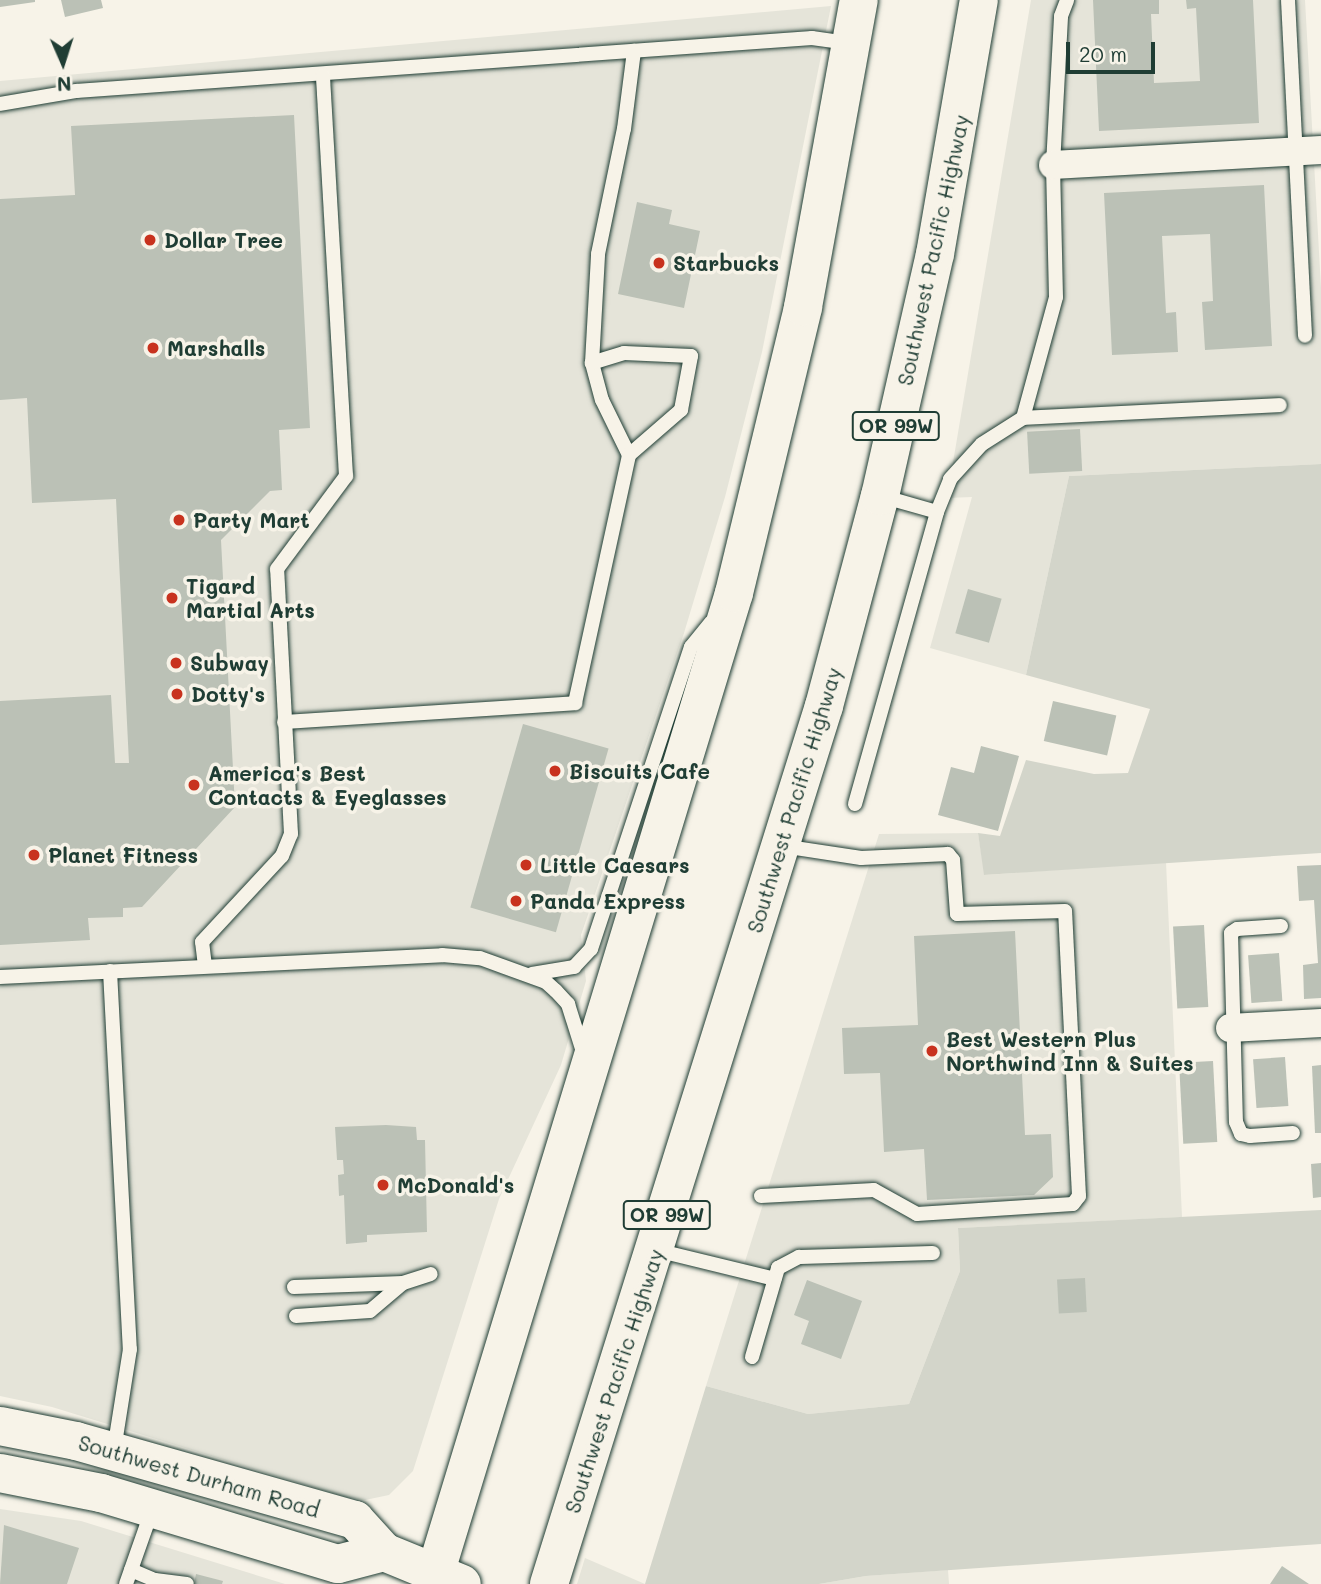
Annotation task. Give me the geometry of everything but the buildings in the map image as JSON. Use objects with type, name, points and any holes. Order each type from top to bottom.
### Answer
[{"type":"main road","points":[[443,1581],[589,1076],[734,593],[803,307],[859,0]]},
{"type":"main road","name":"Southwest Pacific Highway","points":[[549,1584],[783,846],[880,496],[935,254],[979,0]]},
{"type":"main road","name":"Southwest Durham Road","points":[[0,1426],[27,1428],[114,1451],[355,1520],[384,1552],[443,1581]]},
{"type":"main road","name":"Southwest Durham Road","points":[[0,1473],[101,1493],[338,1564],[384,1552]]},
{"type":"street","points":[[1053,165],[1308,151]]},
{"type":"street","points":[[1230,1028],[1321,1023]]},
{"type":"lane","points":[[1023,418],[1056,297],[1053,165],[1061,16],[1067,0]]},
{"type":"lane","points":[[1288,0],[1308,151],[1305,335]]},
{"type":"lane","points":[[0,104],[76,91],[323,76],[812,38],[851,44]]},
{"type":"lane","points":[[629,455],[601,400],[592,363],[598,254],[624,129],[634,51]]},
{"type":"lane","points":[[205,966],[202,942],[282,856],[290,834],[277,569],[346,475],[323,76]]},
{"type":"lane","points":[[284,722],[575,703],[629,455],[681,410],[691,356],[624,353],[592,363]]},
{"type":"lane","points":[[855,804],[937,512],[950,479],[982,444],[1023,418],[1280,405]]},
{"type":"lane","points":[[880,496],[937,512]]},
{"type":"lane","points":[[527,975],[574,967],[591,949],[691,648],[734,593]]},
{"type":"lane","points":[[761,1196],[874,1190],[917,1214],[1073,1205],[1079,1196],[1065,911],[957,914],[953,860],[948,855],[861,858],[783,846]]},
{"type":"lane","points":[[1280,926],[1237,929],[1231,933],[1230,1028],[1238,1129],[1250,1136],[1293,1133]]},
{"type":"lane","points":[[0,977],[442,955],[480,958],[546,982],[568,1004],[589,1076]]},
{"type":"lane","points":[[110,971],[130,1349],[114,1451]]},
{"type":"lane","points":[[656,1250],[775,1279]]},
{"type":"lane","points":[[752,1357],[778,1268],[799,1257],[933,1253]]},
{"type":"lane","points":[[294,1287],[402,1283],[430,1274]]},
{"type":"lane","points":[[296,1316],[370,1311],[402,1283]]},
{"type":"lane","points":[[152,1509],[128,1577],[187,1584]]},
{"type":"shaded area","points":[[1031,0],[1305,0],[1321,288],[1321,464],[1069,476],[1026,675],[930,648],[972,497],[947,498]]},
{"type":"shaded area","points":[[831,6],[762,352],[725,497],[684,633],[581,935],[586,981],[561,1065],[499,1199],[413,1471],[389,1495],[365,1500],[345,1497],[52,1407],[0,1396],[0,81]]},
{"type":"shaded area","points":[[1321,464],[1321,853],[984,875],[978,833],[1000,836],[1026,760],[1094,774],[1128,773],[1150,709],[1026,675],[1069,476]]},
{"type":"shaded area","points":[[978,833],[985,875],[1166,862],[1182,1217],[958,1228],[960,1271],[909,1404],[808,1414],[706,1386],[879,834]]},
{"type":"shaded area","points":[[1321,1210],[1321,1544],[866,1576],[819,1584],[645,1584],[706,1386],[808,1414],[909,1404],[960,1271],[958,1228]]},
{"type":"shaded area","points":[[0,1509],[81,1521],[285,1584],[0,1584]]},
{"type":"shaded area","points":[[585,1558],[645,1584],[577,1584]]},
{"type":"shaded area","points":[[948,1570],[949,1584],[819,1584],[866,1576]]},
{"type":"place","name":"Dollar Tree","points":[[150,240]]},
{"type":"place","name":"Starbucks","points":[[659,263]]},
{"type":"place","name":"Marshalls","points":[[153,348]]},
{"type":"place","name":"Party Mart","points":[[179,520]]},
{"type":"place","name":"Tigard Martial Arts","points":[[172,598]]},
{"type":"place","name":"Subway","points":[[176,663]]},
{"type":"place","name":"Dotty's","points":[[177,694]]},
{"type":"place","name":"Biscuits Cafe","points":[[555,771]]},
{"type":"place","name":"America's Best Contacts & Eyeglasses","points":[[194,785]]},
{"type":"place","name":"Planet Fitness","points":[[34,855]]},
{"type":"place","name":"Little Caesars","points":[[526,865]]},
{"type":"place","name":"Panda Express","points":[[516,901]]},
{"type":"place","name":"Best Western Plus Northwind Inn & Suites","points":[[932,1051]]},
{"type":"place","name":"McDonald's","points":[[383,1185]]}]
